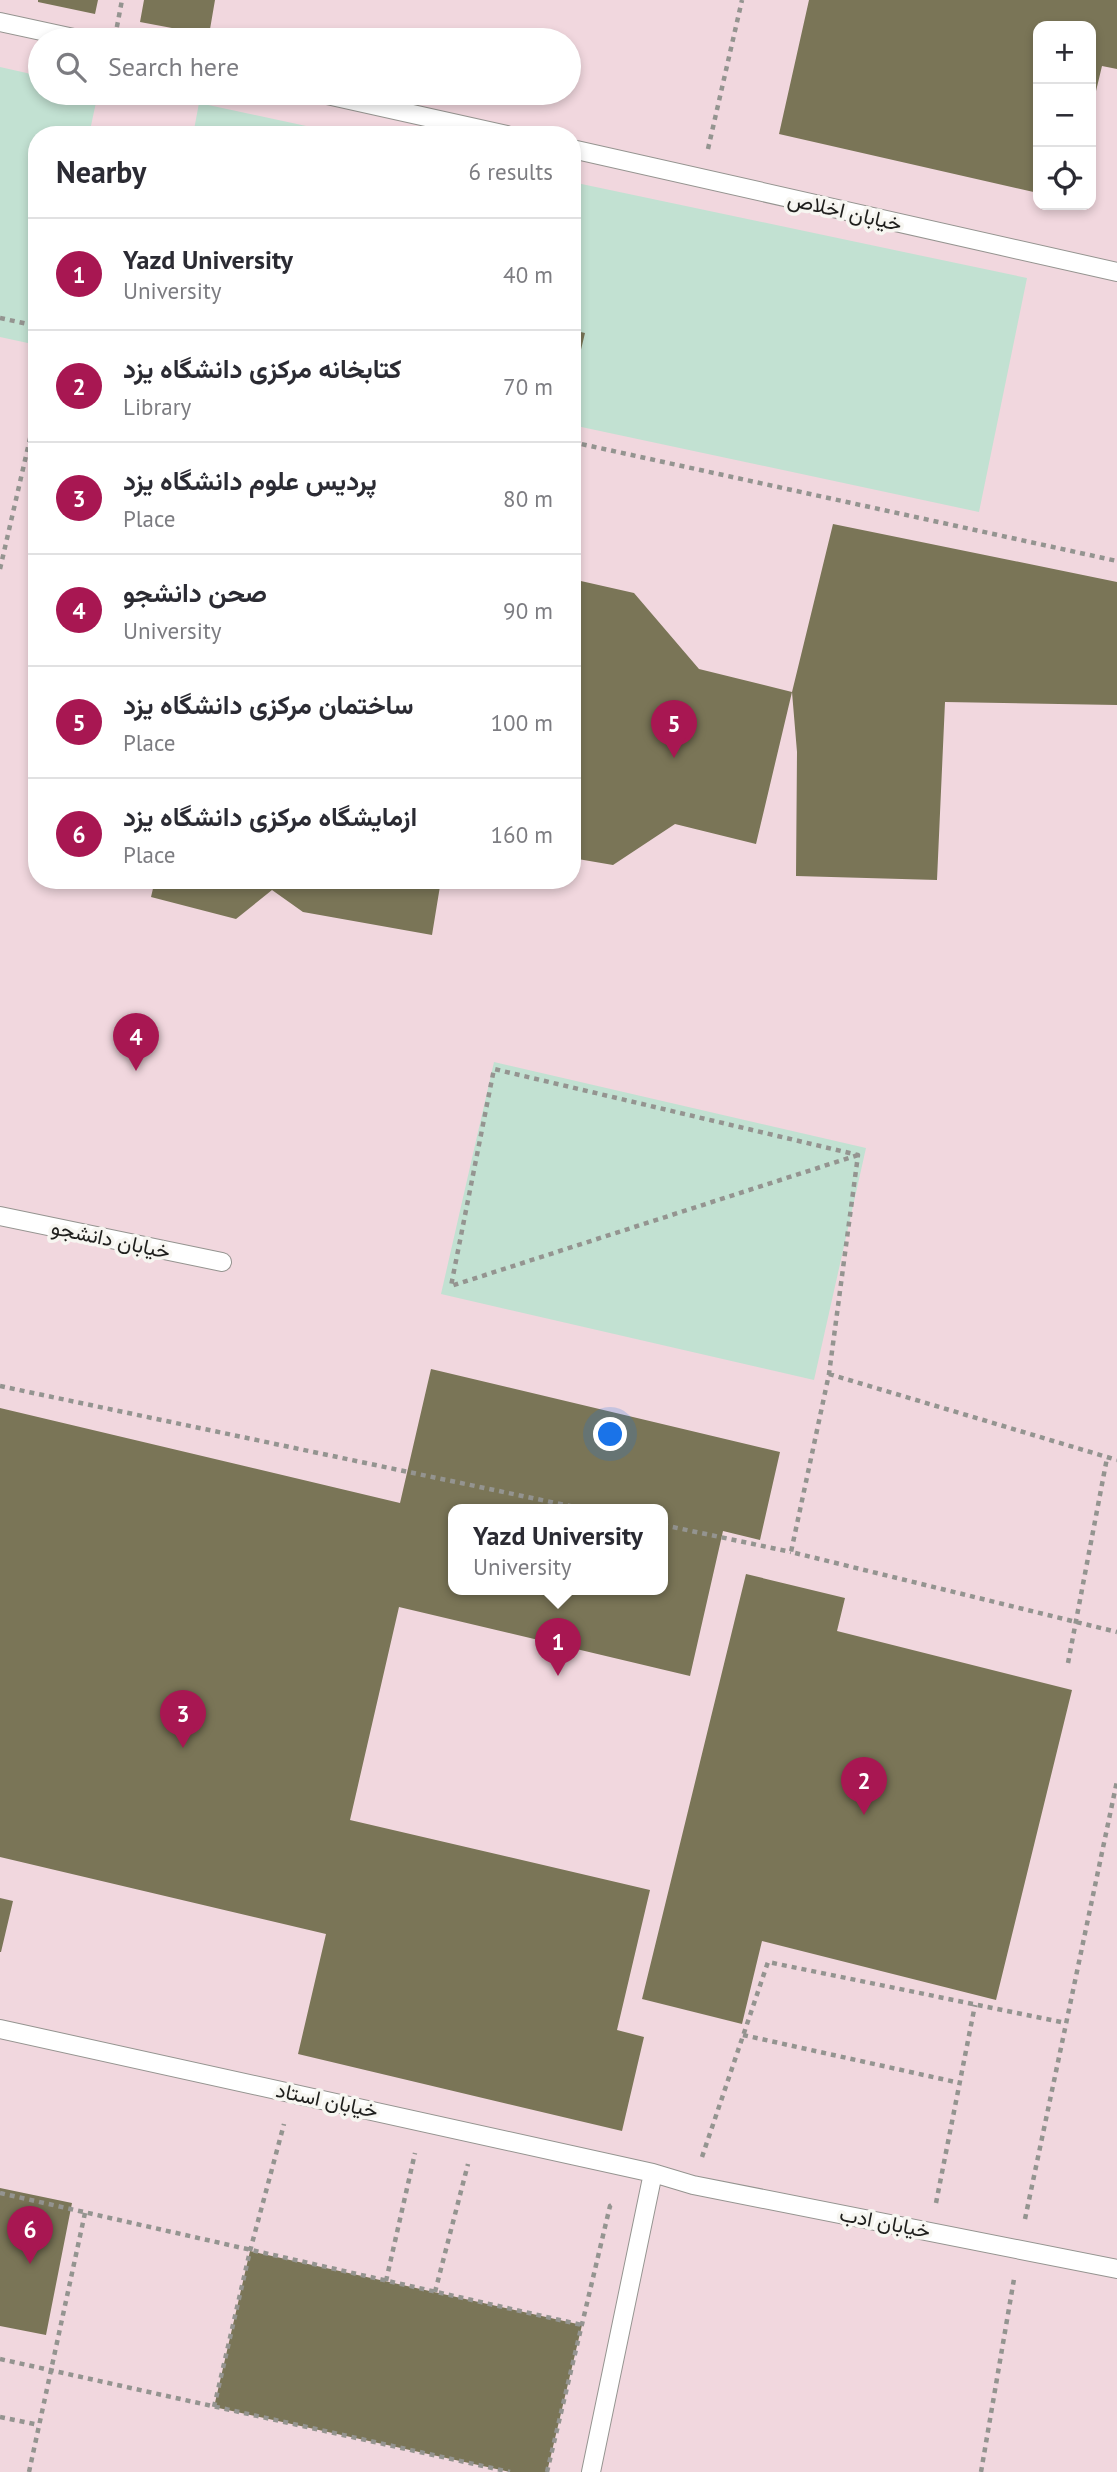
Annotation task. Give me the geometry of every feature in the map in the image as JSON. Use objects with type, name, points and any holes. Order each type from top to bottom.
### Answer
[{"type":"lane","points":[[0,22],[28,28]]},
{"type":"lane","points":[[372,105],[466,126]]},
{"type":"lane","name":"خیابان اخلاص","points":[[581,151],[1117,272]]},
{"type":"lane","name":"خیابان دانشجو","points":[[0,1216],[222,1262]]},
{"type":"lane","name":"خیابان استاد","points":[[0,2029],[653,2172]]},
{"type":"lane","points":[[591,2472],[653,2172]]},
{"type":"lane","name":"خیابان ادب","points":[[653,2172],[693,2185],[1117,2269]]},
{"type":"path","points":[[116,28],[122,0]]},
{"type":"path","points":[[701,178],[742,0]]},
{"type":"path","points":[[0,318],[28,324]]},
{"type":"path","points":[[581,444],[1117,561]]},
{"type":"path","points":[[0,569],[28,447]]},
{"type":"path","points":[[494,1069],[858,1155],[832,1164],[451,1286],[494,1069]]},
{"type":"path","points":[[791,1552],[829,1374],[858,1155]]},
{"type":"path","points":[[829,1374],[1117,1460]]},
{"type":"path","points":[[0,1386],[560,1504]]},
{"type":"path","points":[[1068,1663],[1107,1458]]},
{"type":"path","points":[[668,1526],[791,1552],[1117,1632]]},
{"type":"path","points":[[981,2472],[1019,2248],[1117,1782]]},
{"type":"path","points":[[693,2185],[768,1962],[1066,2023]]},
{"type":"path","points":[[931,2231],[975,2005]]},
{"type":"path","points":[[743,2035],[960,2083]]},
{"type":"path","points":[[214,2407],[250,2251],[293,2093]]},
{"type":"path","points":[[386,2281],[422,2121]]},
{"type":"path","points":[[435,2292],[476,2134]]},
{"type":"path","points":[[547,2472],[610,2207],[653,2172]]},
{"type":"path","points":[[0,2193],[582,2325]]},
{"type":"path","points":[[29,2472],[85,2213]]},
{"type":"path","points":[[0,2359],[510,2472]]},
{"type":"path","points":[[0,2417],[39,2425]]},
{"type":"shaded area","points":[[0,0],[1117,0],[1117,2472],[0,2472]]},
{"type":"green space","points":[[0,67],[28,73],[28,105],[95,105],[91,126],[28,126],[28,343],[0,337]]},
{"type":"green space","points":[[199,105],[208,105],[306,126],[195,126]]},
{"type":"green space","points":[[581,184],[1027,278],[979,512],[581,427]]},
{"type":"green space","points":[[494,1062],[866,1148],[814,1380],[441,1294]]},
{"type":"building","points":[[38,0],[98,0],[95,14]]},
{"type":"building","points":[[144,0],[215,0],[210,28],[172,28],[140,22]]},
{"type":"building","points":[[809,0],[1117,0],[1117,69],[1102,66],[1096,91],[1096,21],[1033,21],[1033,192],[779,134]]},
{"type":"building","points":[[581,332],[585,333],[581,350]]},
{"type":"building","points":[[833,524],[1117,582],[1117,705],[945,702],[937,880],[796,876],[797,752],[792,692]]},
{"type":"building","points":[[581,581],[634,593],[699,669],[792,692],[756,844],[675,824],[613,865],[581,860]]},
{"type":"building","points":[[153,889],[440,889],[432,935],[303,912],[272,890],[236,919],[151,897]]},
{"type":"building","points":[[431,1369],[780,1452],[760,1540],[723,1531],[690,1676],[399,1607],[350,1820],[650,1890],[617,2030],[644,2037],[622,2131],[298,2054],[326,1934],[0,1857],[0,1408],[400,1503]]},
{"type":"building","points":[[746,1574],[845,1598],[837,1631],[1072,1690],[996,2000],[762,1941],[742,2024],[642,1999]]},
{"type":"building","points":[[0,1898],[13,1901],[1,1952],[0,1952]]},
{"type":"building","points":[[0,2188],[72,2203],[46,2335],[0,2326]]},
{"type":"building","points":[[250,2251],[582,2325],[547,2472],[510,2472],[214,2407]]},
{"type":"place","name":"ساختمان مرکزی دانشگاه یزد","points":[[674,758]]},
{"type":"place","name":"صحن دانشجو","points":[[136,1071]]},
{"type":"place","name":"Yazd University","points":[[558,1676]]},
{"type":"place","name":"پردیس علوم دانشگاه یزد","points":[[183,1748]]},
{"type":"place","name":"کتابخانه مرکزی دانشگاه یزد","points":[[864,1815]]},
{"type":"place","name":"ازمایشگاه مرکزی دانشگاه یزد","points":[[30,2264]]}]
